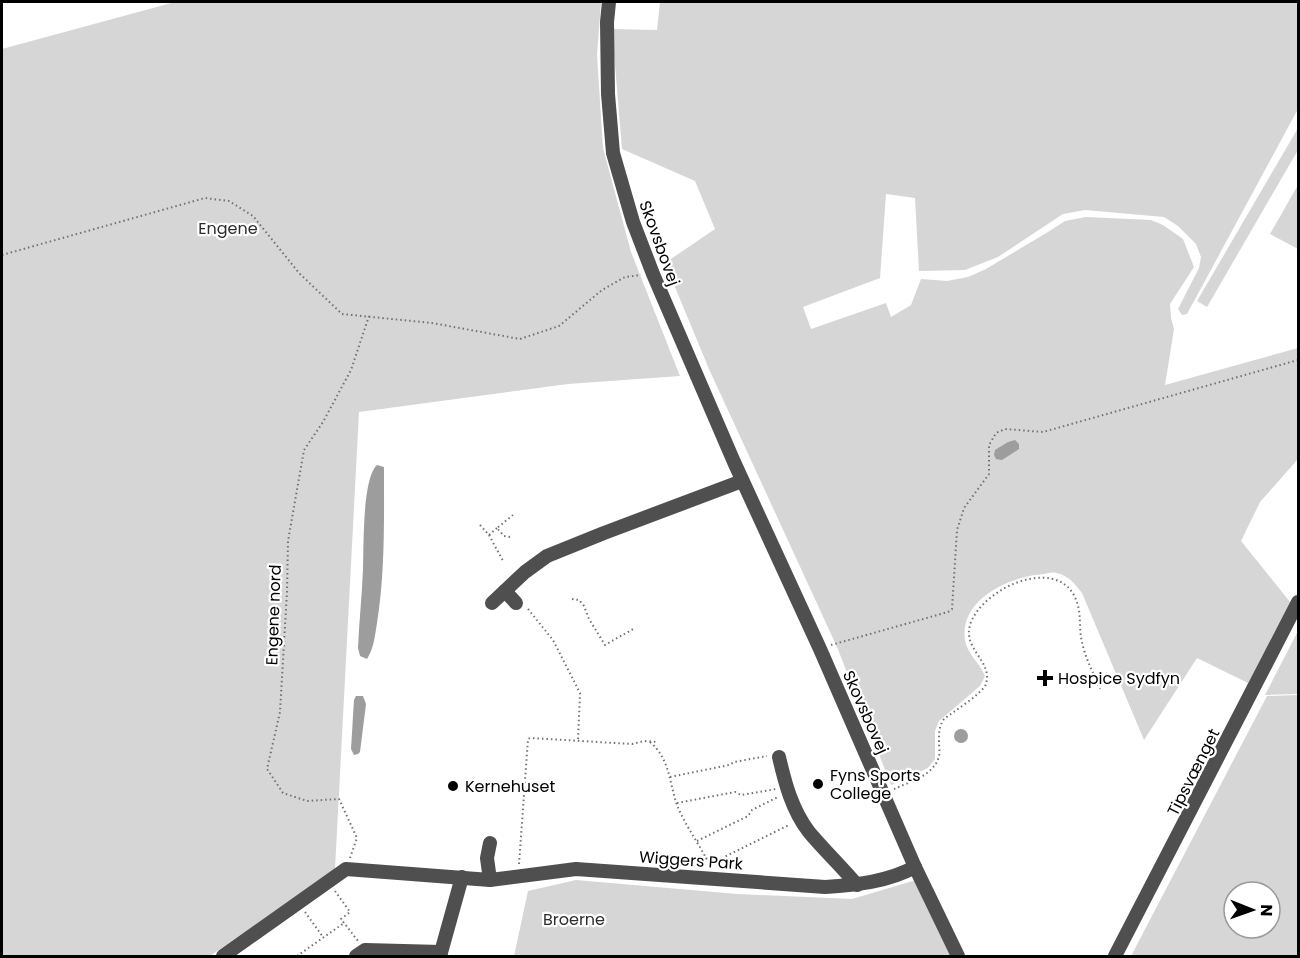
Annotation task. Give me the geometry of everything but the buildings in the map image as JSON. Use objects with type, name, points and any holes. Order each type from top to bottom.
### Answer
[{"type":"street","name":"Skovsbovej","points":[[609,2],[608,94],[613,153],[633,222],[742,481],[820,649],[915,867],[958,957]]},
{"type":"street","points":[[492,603],[525,572],[547,556],[742,481]]},
{"type":"street","points":[[506,591],[516,603]]},
{"type":"street","name":"Tipsvænget","points":[[1115,957],[1299,602]]},
{"type":"street","points":[[779,757],[787,789],[797,813],[809,831],[857,885]]},
{"type":"street","points":[[489,880],[487,858],[490,843]]},
{"type":"street","name":"Wiggers Park","points":[[346,869],[489,880],[576,868],[825,887],[857,885],[897,876],[915,867]]},
{"type":"street","points":[[223,957],[346,869]]},
{"type":"street","points":[[361,953],[441,954],[462,877]]},
{"type":"path","points":[[2,255],[205,198],[229,201],[253,216],[299,273],[342,314],[432,322],[520,339],[559,326],[602,290],[625,277],[653,274]]},
{"type":"path","name":"Engene nord","points":[[346,869],[357,838],[339,799],[307,801],[283,793],[267,769],[280,712],[288,541],[304,450],[323,422],[351,370],[369,316]]},
{"type":"path","points":[[820,649],[952,609],[957,530],[964,508],[989,474],[989,446],[996,433],[1005,429],[1043,432],[1299,360]]},
{"type":"path","points":[[489,535],[513,515]]},
{"type":"path","points":[[480,525],[489,535],[503,561]]},
{"type":"path","points":[[497,528],[504,536],[510,537]]},
{"type":"path","points":[[884,794],[929,771],[939,757],[940,729],[944,718],[981,693],[986,687],[986,671],[968,636],[970,626],[976,611],[997,592],[1008,586],[1041,577],[1061,581],[1069,586],[1078,603],[1082,642],[1100,689]]},
{"type":"path","points":[[572,599],[579,600],[584,606],[605,645],[633,628]]},
{"type":"path","points":[[516,603],[522,602],[553,640],[580,693],[578,740]]},
{"type":"path","points":[[518,876],[528,739],[636,744],[644,741],[657,742]]},
{"type":"path","points":[[650,742],[660,751],[668,767],[676,803],[710,862],[789,825],[798,827],[804,824]]},
{"type":"path","points":[[670,777],[776,754],[779,757]]},
{"type":"path","points":[[676,803],[735,792],[741,795],[787,789]]},
{"type":"path","points":[[697,841],[748,816],[752,810],[787,789]]},
{"type":"path","points":[[698,869],[699,863],[706,858]]},
{"type":"path","points":[[328,882],[350,912],[340,919],[361,953]]},
{"type":"path","points":[[298,902],[323,938]]},
{"type":"path","points":[[297,957],[344,923]]},
{"type":"green space","name":"Engene","points":[[175,2],[601,2],[597,55],[603,148],[631,252],[680,376],[568,384],[359,412],[335,869],[210,956],[2,956],[2,49]]},
{"type":"green space","points":[[660,2],[1298,2],[1298,109],[1187,314],[1182,315],[1178,309],[1199,268],[1201,257],[1196,244],[1178,226],[1164,217],[1085,210],[1063,214],[998,257],[965,270],[919,271],[915,198],[886,194],[880,278],[803,307],[811,329],[886,303],[891,317],[911,305],[921,279],[947,281],[968,277],[986,269],[1065,221],[1086,217],[1151,220],[1163,225],[1183,239],[1194,267],[1170,304],[1174,329],[1165,385],[1298,348],[1298,459],[1260,502],[1241,541],[1290,602],[1248,683],[1197,658],[1144,740],[1082,593],[1061,574],[1050,573],[1016,579],[990,592],[978,602],[965,625],[966,645],[985,676],[980,686],[939,721],[935,731],[935,759],[928,768],[891,785],[837,647],[709,369],[665,263],[715,229],[695,181],[622,149],[612,29],[657,30]]},
{"type":"green space","points":[[1298,128],[1298,150],[1207,307],[1197,301]]},
{"type":"green space","points":[[1298,185],[1298,249],[1270,234]]},
{"type":"green space","points":[[1298,631],[1298,694],[1265,695]]},
{"type":"green space","points":[[1298,695],[1298,956],[1131,956],[1267,696]]},
{"type":"green space","name":"Broerne","points":[[576,880],[737,894],[852,899],[916,880],[954,956],[514,956],[528,891]]},
{"type":"shaded area","points":[[1015,440],[1019,444],[1019,449],[1002,460],[996,459],[995,450]]},
{"type":"shaded area","points":[[377,465],[384,467],[383,567],[375,637],[367,659],[360,656],[358,648],[364,530],[366,498],[372,473]]},
{"type":"shaded area","points":[[356,696],[363,696],[366,704],[360,752],[354,755],[351,749]]},
{"type":"shaded area","points":[[958,729],[964,729],[968,736],[964,743],[958,743],[954,739],[954,733]]},
{"type":"place","name":"Hospice Sydfyn","points":[[1045,678]]},
{"type":"place","name":"Fyns Sports College","points":[[818,784]]},
{"type":"place","name":"Kernehuset","points":[[453,786]]}]
